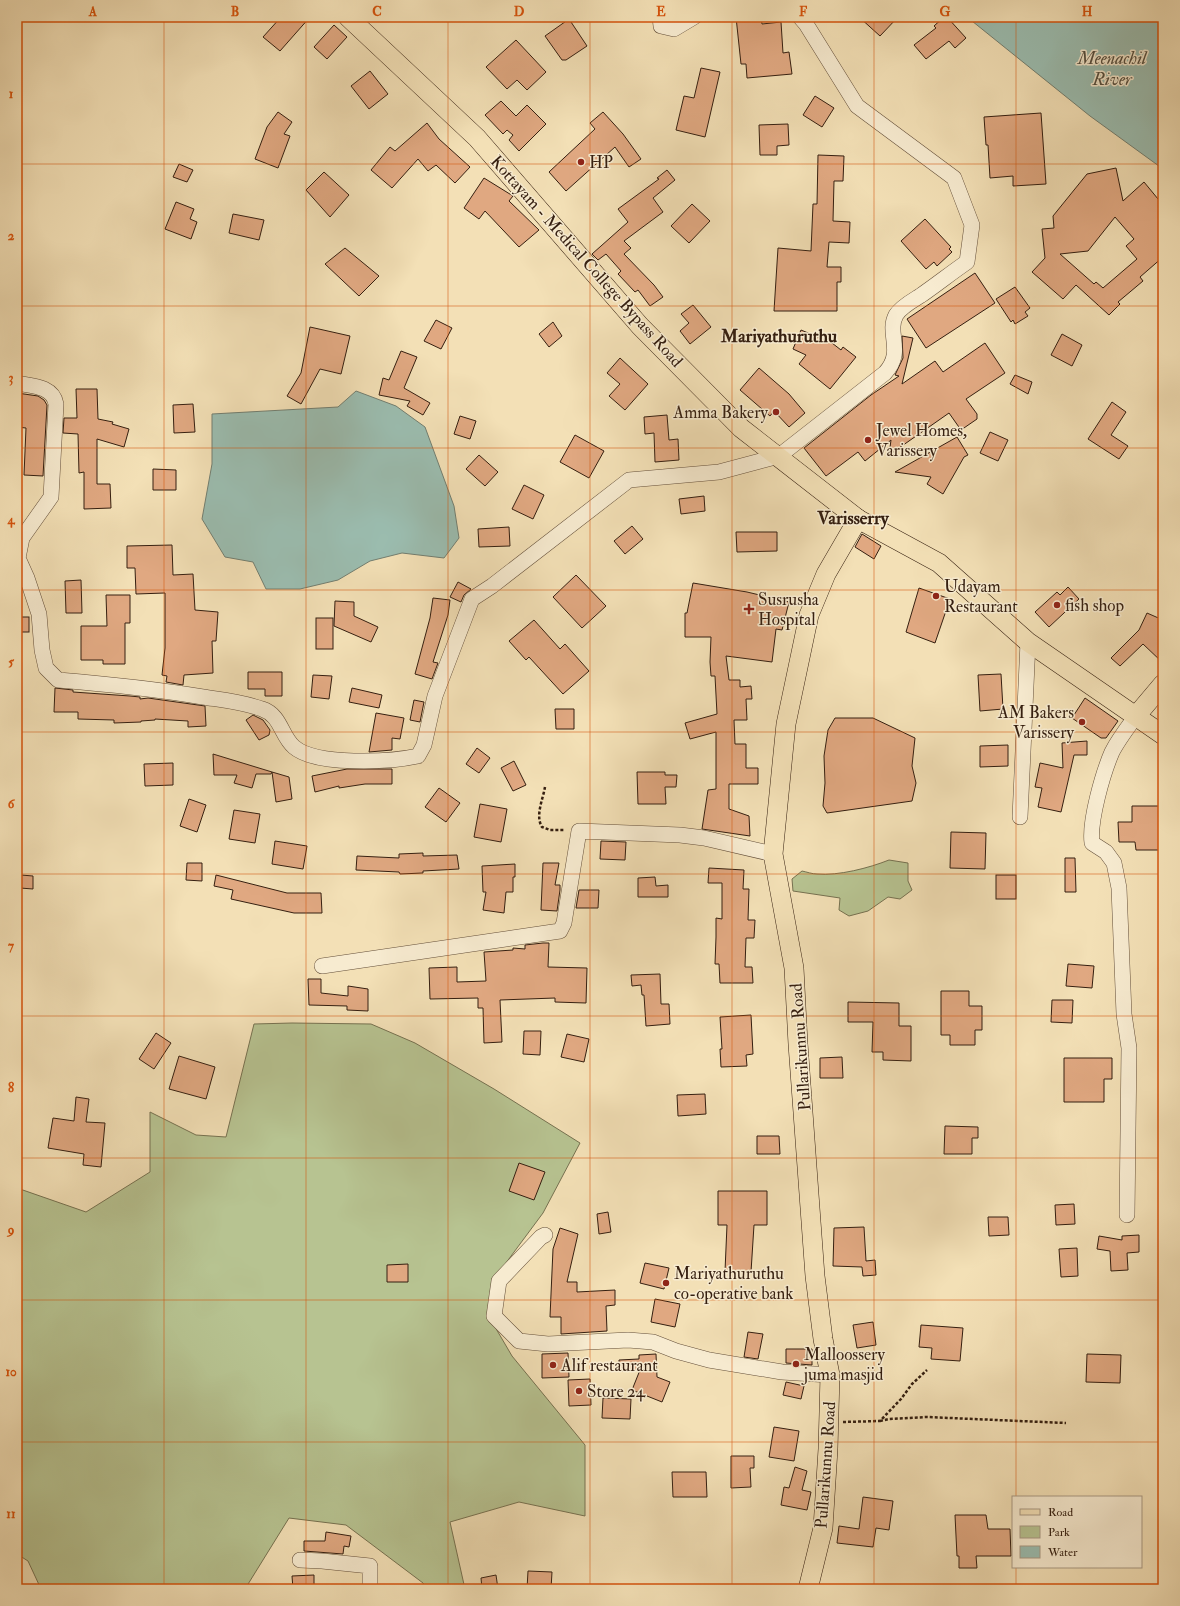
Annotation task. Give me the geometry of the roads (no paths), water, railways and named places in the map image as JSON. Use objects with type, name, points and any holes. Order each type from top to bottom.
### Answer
[{"type":"main road","name":"Kottayam - Medical College Bypass Road","points":[[348,17],[478,138],[640,326],[741,428],[779,456],[858,519],[939,563],[1028,642],[1163,736]]},
{"type":"main road","name":"Pullarikunnu Road","points":[[808,1589],[823,1528],[830,1375],[815,1276],[794,968],[773,854],[786,724],[809,615],[826,574],[858,519]]},
{"type":"main road","points":[[1136,716],[1163,684]]},
{"type":"street","points":[[660,17],[661,26],[674,29],[694,17]]},
{"type":"street","points":[[17,383],[47,390],[52,394],[56,404],[51,497],[22,538],[18,558],[27,578],[39,614],[42,650],[46,668],[58,680],[174,692],[223,700],[263,709],[273,714],[293,746],[306,755],[343,760],[388,761],[418,756],[424,744],[435,696],[472,599],[492,586],[629,480],[719,472],[779,456],[890,368],[895,355],[894,323],[896,316],[907,305],[967,262],[972,225],[954,178],[857,106],[806,24],[800,17]]},
{"type":"street","points":[[1020,817],[1028,642]]},
{"type":"street","points":[[1128,1215],[1129,1048],[1124,1014],[1119,888],[1114,862],[1106,852],[1092,843],[1090,834],[1097,800],[1113,752],[1136,716]]},
{"type":"street","points":[[322,966],[560,931],[564,923],[579,831],[686,835],[773,854]]},
{"type":"street","points":[[545,1235],[541,1236],[499,1281],[494,1316],[520,1341],[548,1344],[628,1340],[653,1342],[676,1351],[709,1360],[782,1372],[830,1375]]},
{"type":"street","points":[[300,1560],[322,1560],[370,1566],[370,1589]]},
{"type":"water","name":"Meenachil River","points":[[967,17],[1163,17],[1163,169],[1090,116]]},
{"type":"water","points":[[356,391],[396,406],[425,427],[454,506],[459,538],[444,558],[402,553],[370,561],[338,580],[300,589],[266,589],[253,562],[225,557],[202,519],[212,464],[212,414],[338,407]]},
{"type":"place","name":"HP","points":[[581,162]]},
{"type":"place","name":"Amma Bakery","points":[[776,412]]},
{"type":"place","name":"Jewel Homes, Varissery","points":[[868,440]]},
{"type":"place","name":"Udayam Restaurant","points":[[936,596]]},
{"type":"place","name":"fish shop","points":[[1057,605]]},
{"type":"place","name":"Susrusha Hospital","points":[[749,609]]},
{"type":"place","name":"AM Bakers Varissery","points":[[1082,722]]},
{"type":"place","name":"Mariyathuruthu co-operative bank","points":[[666,1283]]},
{"type":"place","name":"Malloossery juma masjid","points":[[796,1364]]},
{"type":"place","name":"Alif restaurant","points":[[553,1365]]},
{"type":"place","name":"Store 24","points":[[579,1391]]},
{"type":"district","name":"Mariyathuruthu","points":[[779,336]]},
{"type":"district","name":"Varisserry","points":[[853,518]]}]
